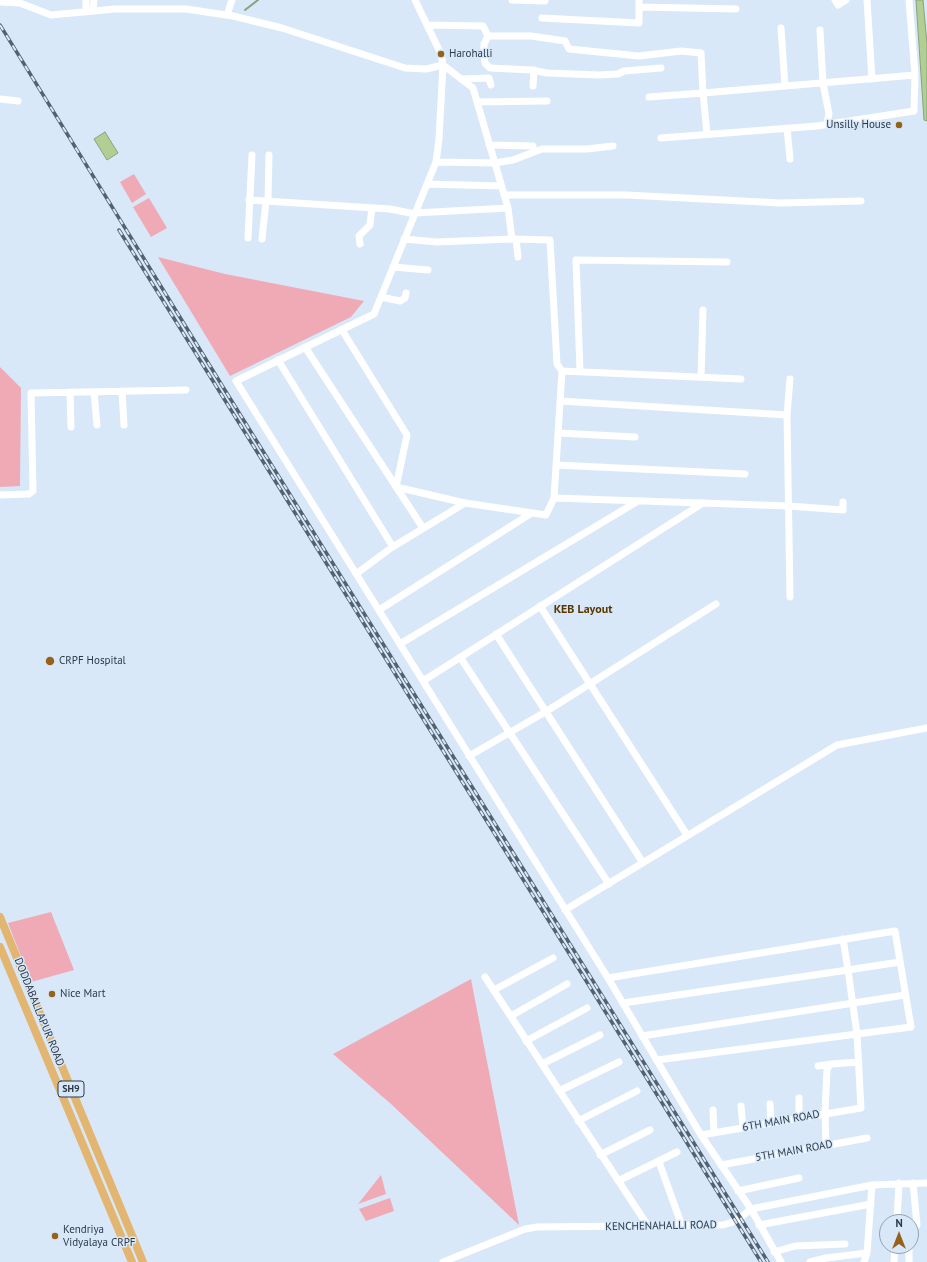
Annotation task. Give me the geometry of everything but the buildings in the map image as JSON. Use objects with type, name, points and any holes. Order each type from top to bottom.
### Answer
[{"type":"main road","name":"DODDABALLAPUR ROAD","points":[[0,917],[143,1262]]},
{"type":"main road","name":"DODDABALLAPUR ROAD","points":[[0,947],[132,1262]]},
{"type":"street","points":[[86,0],[90,11]]},
{"type":"street","points":[[90,11],[94,0]]},
{"type":"street","points":[[227,15],[232,0]]},
{"type":"street","points":[[416,0],[426,25],[442,54],[443,65],[439,139],[436,162],[374,314],[236,381],[608,978],[701,1135],[738,1192],[751,1209],[780,1262]]},
{"type":"street","points":[[512,0],[545,1]]},
{"type":"street","points":[[835,0],[838,5],[846,0]]},
{"type":"street","points":[[867,0],[872,79]]},
{"type":"street","points":[[660,138],[817,126],[827,123],[914,112],[915,75],[909,0]]},
{"type":"street","points":[[3,1],[20,3],[51,15],[115,9],[186,9],[227,15],[282,28],[405,68],[426,69],[443,65]]},
{"type":"street","points":[[542,18],[639,23],[639,3],[736,9]]},
{"type":"street","points":[[426,25],[483,26],[488,36]]},
{"type":"street","points":[[781,28],[785,86]]},
{"type":"street","points":[[820,30],[823,83],[829,114],[827,123]]},
{"type":"street","points":[[488,36],[484,44],[484,56],[487,66],[534,70],[547,73],[618,74],[624,71],[661,68]]},
{"type":"street","points":[[488,36],[531,36],[565,41],[569,49],[639,56],[681,51],[701,53],[707,134]]},
{"type":"street","points":[[443,65],[473,88],[508,208],[518,256]]},
{"type":"street","points":[[533,86],[534,70]]},
{"type":"street","points":[[649,97],[915,75]]},
{"type":"street","points":[[461,80],[489,78],[491,85]]},
{"type":"street","points":[[0,99],[18,101]]},
{"type":"street","points":[[477,102],[547,101]]},
{"type":"street","points":[[787,128],[790,159]]},
{"type":"street","points":[[489,145],[533,146]]},
{"type":"street","points":[[436,162],[495,163],[513,160],[542,150],[587,149],[613,146]]},
{"type":"street","points":[[262,239],[267,201],[269,154]]},
{"type":"street","points":[[248,238],[252,155]]},
{"type":"street","points":[[427,184],[501,186]]},
{"type":"street","points":[[504,195],[626,195],[781,203],[862,201]]},
{"type":"street","points":[[250,200],[390,209],[415,214],[508,208]]},
{"type":"street","points":[[360,244],[359,236],[370,225],[372,208]]},
{"type":"street","points":[[396,487],[465,503],[530,514],[546,514],[554,498],[562,371],[557,364],[550,240],[514,239],[437,242],[404,239]]},
{"type":"street","points":[[580,371],[576,260],[727,262]]},
{"type":"street","points":[[393,267],[428,270]]},
{"type":"street","points":[[381,297],[400,301],[405,298],[406,293]]},
{"type":"street","points":[[701,377],[703,310]]},
{"type":"street","points":[[342,330],[407,435],[396,487]]},
{"type":"street","points":[[305,348],[423,528]]},
{"type":"street","points":[[278,360],[393,547]]},
{"type":"street","points":[[562,371],[741,378]]},
{"type":"street","points":[[790,379],[787,415],[790,597]]},
{"type":"street","points":[[0,495],[29,494],[33,491],[31,393],[186,390]]},
{"type":"street","points":[[122,391],[124,425]]},
{"type":"street","points":[[70,392],[71,427]]},
{"type":"street","points":[[94,392],[96,425]]},
{"type":"street","points":[[560,401],[787,415]]},
{"type":"street","points":[[558,434],[635,437]]},
{"type":"street","points":[[556,465],[745,474]]},
{"type":"street","points":[[554,498],[789,506],[843,510],[843,502]]},
{"type":"street","points":[[400,644],[465,603],[638,501]]},
{"type":"street","points":[[356,574],[393,547],[465,503]]},
{"type":"street","points":[[423,681],[703,503]]},
{"type":"street","points":[[379,610],[530,514]]},
{"type":"street","points":[[469,756],[547,711],[716,604]]},
{"type":"street","points":[[540,606],[687,835]]},
{"type":"street","points":[[496,634],[547,711],[642,863]]},
{"type":"street","points":[[460,657],[609,884]]},
{"type":"street","points":[[566,910],[837,745],[927,728]]},
{"type":"street","points":[[608,978],[895,931],[910,1027],[657,1060]]},
{"type":"street","points":[[818,1066],[859,1062],[857,1034],[843,939]]},
{"type":"street","points":[[494,990],[552,958]]},
{"type":"street","points":[[623,1003],[900,962]]},
{"type":"street","points":[[485,977],[600,1155],[648,1226]]},
{"type":"street","points":[[510,1016],[567,984]]},
{"type":"street","points":[[642,1036],[852,1002],[905,995]]},
{"type":"street","points":[[526,1041],[587,1008]]},
{"type":"street","points":[[542,1064],[600,1034]]},
{"type":"street","points":[[559,1091],[619,1062]]},
{"type":"street","name":"6TH MAIN ROAD","points":[[701,1135],[861,1108],[859,1062]]},
{"type":"street","points":[[826,1146],[825,1114],[827,1069],[831,1064]]},
{"type":"street","points":[[578,1121],[637,1091]]},
{"type":"street","points":[[799,1098],[799,1118]]},
{"type":"street","points":[[770,1104],[771,1123]]},
{"type":"street","points":[[741,1106],[743,1128]]},
{"type":"street","points":[[713,1110],[714,1133]]},
{"type":"street","points":[[600,1155],[650,1130]]},
{"type":"street","name":"5TH MAIN ROAD","points":[[721,1165],[867,1138]]},
{"type":"street","points":[[618,1181],[677,1152]]},
{"type":"street","points":[[659,1162],[682,1226]]},
{"type":"street","points":[[738,1192],[799,1178]]},
{"type":"street","points":[[897,1214],[899,1183]]},
{"type":"street","points":[[913,1183],[916,1214]]},
{"type":"street","name":"KENCHENAHALLI ROAD","points":[[443,1262],[525,1229],[537,1227],[723,1225],[741,1218],[751,1209],[872,1185],[927,1183]]},
{"type":"street","points":[[864,1262],[867,1253],[872,1185]]},
{"type":"street","points":[[759,1225],[871,1204]]},
{"type":"street","points":[[774,1252],[795,1246],[845,1244]]},
{"type":"street","points":[[810,1262],[826,1258],[867,1253]]},
{"type":"shaded area","points":[[916,0],[923,0],[927,44],[927,121],[924,120]]},
{"type":"shaded area","points":[[105,132],[118,153],[107,160],[94,139]]},
{"type":"shaded area","points":[[134,174],[146,194],[132,203],[120,182]]},
{"type":"shaded area","points":[[149,198],[167,228],[151,237],[133,207]]},
{"type":"shaded area","points":[[158,257],[225,274],[364,301],[351,317],[230,376]]},
{"type":"shaded area","points":[[0,367],[21,388],[20,486],[0,487]]},
{"type":"shaded area","points":[[51,912],[74,970],[31,982],[8,923]]},
{"type":"shaded area","points":[[471,979],[519,1225],[391,1104],[333,1054]]},
{"type":"shaded area","points":[[381,1175],[386,1194],[358,1204]]},
{"type":"shaded area","points":[[390,1198],[394,1211],[366,1221],[359,1209]]},
{"type":"waterway","points":[[245,10],[258,0]]},
{"type":"railway","points":[[0,25],[223,387],[768,1262]]},
{"type":"railway","points":[[119,230],[761,1262]]},
{"type":"place","name":"Harohalli","points":[[441,54]]},
{"type":"place","name":"Unsilly House","points":[[899,125]]},
{"type":"place","name":"CRPF Hospital","points":[[50,661]]},
{"type":"place","name":"Nice Mart","points":[[52,994]]},
{"type":"place","name":"Kendriya Vidyalaya CRPF","points":[[55,1236]]},
{"type":"district","name":"KEB Layout","points":[[583,610]]}]
